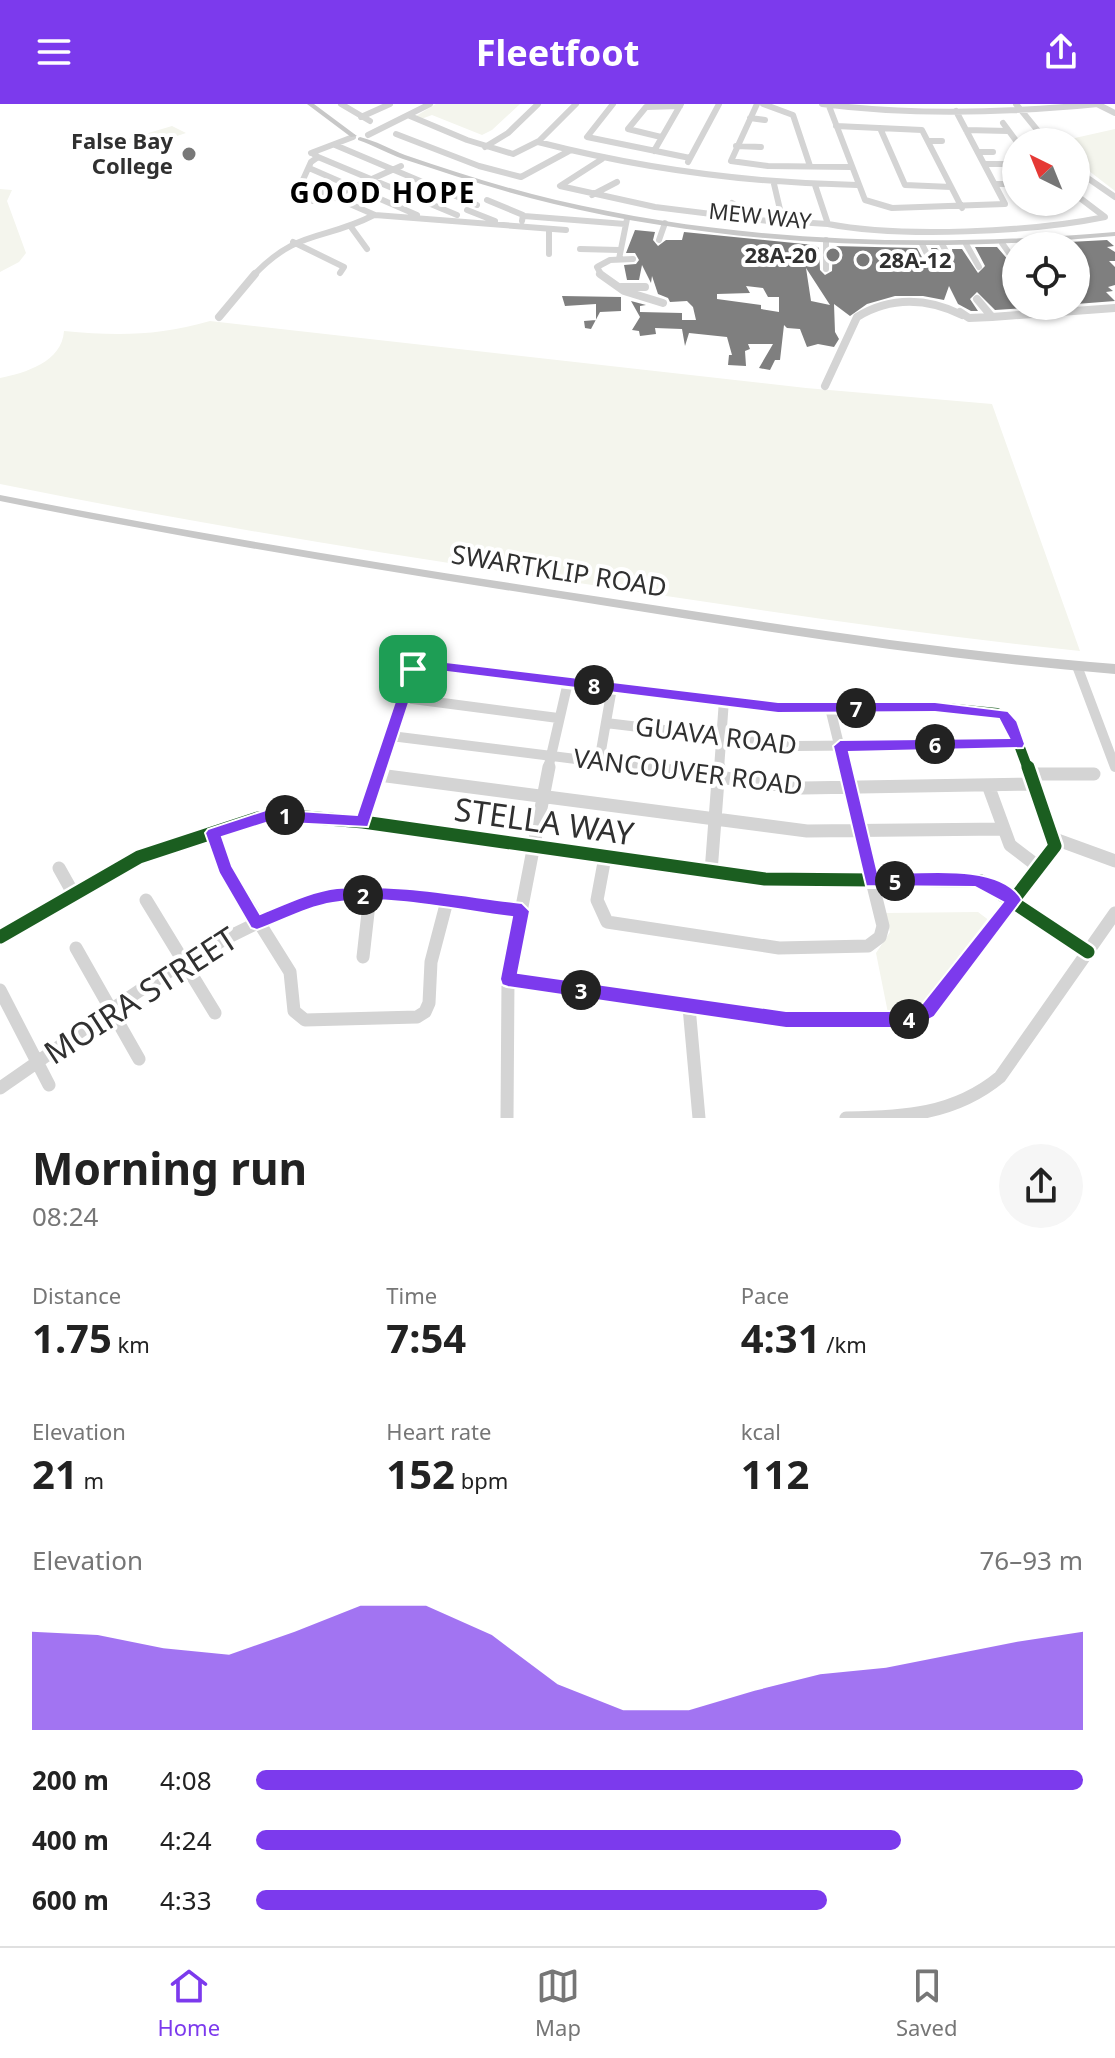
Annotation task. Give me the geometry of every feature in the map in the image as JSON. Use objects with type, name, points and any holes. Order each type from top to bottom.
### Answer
[{"type":"main road","name":"MEW WAY","points":[[310,104],[360,136],[409,157],[504,189],[626,220],[826,240],[1002,243]]},
{"type":"main road","name":"MEW WAY","points":[[1090,236],[1115,234]]},
{"type":"main road","name":"SWARTKLIP ROAD","points":[[0,498],[184,535],[357,564],[901,647],[1115,669]]},
{"type":"street","points":[[341,104],[370,121]]},
{"type":"street","points":[[311,155],[398,122],[430,104]]},
{"type":"street","points":[[485,147],[508,133],[538,104]]},
{"type":"street","points":[[410,116],[485,147],[513,154],[538,142],[576,104]]},
{"type":"street","points":[[613,104],[586,136],[690,158]]},
{"type":"street","points":[[681,173],[719,104]]},
{"type":"street","points":[[810,166],[794,116],[760,104],[730,159],[735,163],[810,166],[851,167]]},
{"type":"street","points":[[1016,104],[1036,128]]},
{"type":"street","points":[[826,105],[878,113],[897,108],[920,114],[1023,112],[1097,104],[1115,113]]},
{"type":"street","points":[[361,117],[387,105]]},
{"type":"street","points":[[654,151],[681,105]]},
{"type":"street","points":[[661,137],[628,129],[646,107],[681,105]]},
{"type":"street","points":[[826,105],[864,199],[888,208],[962,208],[1005,204],[956,111]]},
{"type":"street","points":[[750,118],[765,120]]},
{"type":"street","points":[[948,122],[962,123]]},
{"type":"street","points":[[1003,123],[1006,128]]},
{"type":"street","points":[[836,126],[861,124],[921,130],[962,208]]},
{"type":"street","points":[[408,138],[434,127]]},
{"type":"street","points":[[880,128],[905,185],[951,187]]},
{"type":"street","points":[[953,132],[1002,131]]},
{"type":"street","points":[[396,134],[479,166],[521,177],[569,151]]},
{"type":"street","points":[[928,141],[942,141]]},
{"type":"street","points":[[538,142],[602,159],[681,173],[774,184],[857,185]]},
{"type":"street","points":[[336,144],[477,205]]},
{"type":"street","points":[[736,146],[761,147]]},
{"type":"street","points":[[979,152],[993,152]]},
{"type":"street","points":[[311,155],[304,184],[298,194],[313,201],[333,196],[401,166]]},
{"type":"street","points":[[311,155],[457,215]]},
{"type":"street","points":[[602,159],[560,185],[592,195],[739,218],[835,226],[942,229],[1030,225],[1105,217],[1090,206]]},
{"type":"street","points":[[985,164],[1002,164]]},
{"type":"street","points":[[309,168],[422,219]]},
{"type":"street","points":[[1090,180],[1115,197]]},
{"type":"street","points":[[219,317],[256,276],[293,242],[351,227],[445,182]]},
{"type":"street","points":[[592,195],[617,182]]},
{"type":"street","points":[[304,184],[376,215],[566,230]]},
{"type":"street","points":[[774,184],[782,218],[780,221]]},
{"type":"street","points":[[996,184],[1002,184]]},
{"type":"street","points":[[815,185],[828,224]]},
{"type":"street","points":[[456,196],[469,190]]},
{"type":"street","points":[[446,220],[489,198],[524,216],[626,220],[619,254]]},
{"type":"street","points":[[732,203],[737,206],[739,218]]},
{"type":"street","points":[[863,211],[875,205]]},
{"type":"street","points":[[932,208],[942,229]]},
{"type":"street","points":[[467,210],[499,225]]},
{"type":"street","points":[[520,226],[524,216]]},
{"type":"street","points":[[659,240],[665,223]]},
{"type":"street","points":[[351,227],[367,249]]},
{"type":"street","points":[[549,229],[549,254]]},
{"type":"street","points":[[826,240],[826,269]]},
{"type":"street","points":[[293,242],[344,267],[340,273]]},
{"type":"street","points":[[922,244],[928,256]]},
{"type":"street","points":[[942,244],[948,255]]},
{"type":"street","points":[[966,244],[979,267]]},
{"type":"street","points":[[580,249],[633,259]]},
{"type":"street","points":[[619,254],[600,264],[596,271],[603,280],[663,303]]},
{"type":"street","points":[[619,288],[645,287]]},
{"type":"street","points":[[977,299],[992,317]]},
{"type":"street","points":[[825,386],[857,317],[866,311],[894,304],[934,303],[971,318],[1115,308]]},
{"type":"street","points":[[956,305],[962,315]]},
{"type":"street","points":[[363,822],[413,669],[421,664],[778,707],[935,707],[997,713],[1009,719],[1055,839],[1052,852],[1040,868],[928,1011],[915,1019],[786,1020],[508,979]]},
{"type":"street","points":[[1077,666],[1115,767]]},
{"type":"street","points":[[507,1118],[508,979],[558,718],[568,682]]},
{"type":"street","points":[[599,762],[612,688]]},
{"type":"street","points":[[405,698],[558,718]]},
{"type":"street","points":[[711,872],[724,700]]},
{"type":"street","points":[[605,857],[596,906],[598,914],[607,922],[779,948],[864,947],[874,944],[881,936],[883,926],[830,708]]},
{"type":"street","name":"GUAVA ROAD","points":[[606,723],[796,746],[1018,744]]},
{"type":"street","name":"VANCOUVER ROAD","points":[[391,736],[803,788],[988,785],[1094,774]]},
{"type":"street","points":[[379,775],[807,831],[1004,829]]},
{"type":"street","points":[[988,785],[1012,848],[1040,868]]},
{"type":"street","name":"STELLA WAY","points":[[1,935],[139,857],[269,816],[363,822],[776,880],[975,880],[1014,900],[1088,952]]},
{"type":"street","points":[[213,833],[225,868],[290,972],[294,1011],[305,1020],[417,1017],[425,1012],[429,1003],[431,962],[447,901]]},
{"type":"street","points":[[1055,839],[1115,861]]},
{"type":"street","points":[[59,868],[73,893]]},
{"type":"street","points":[[363,957],[370,895]]},
{"type":"street","name":"MOIRA STREET","points":[[0,1088],[110,1009],[184,962],[257,922],[324,898],[370,895],[522,911]]},
{"type":"street","points":[[146,900],[215,1013]]},
{"type":"street","points":[[846,1118],[930,1116],[958,1109],[981,1095],[1000,1077],[1115,913]]},
{"type":"street","points":[[76,948],[139,1059]]},
{"type":"street","points":[[0,990],[49,1085]]},
{"type":"street","points":[[689,1007],[699,1118]]},
{"type":"shaded area","points":[[436,104],[520,104],[492,130],[482,135],[432,115],[421,119],[416,116]]},
{"type":"shaded area","points":[[172,126],[186,133],[138,149],[125,140]]},
{"type":"shaded area","points":[[1115,129],[1115,191],[1090,172],[1090,135]]},
{"type":"shaded area","points":[[0,189],[12,190],[7,201],[26,253],[19,262],[0,272]]},
{"type":"shaded area","points":[[210,321],[806,388],[992,404],[1080,651],[677,598],[232,528],[0,484],[0,378],[41,364],[57,351],[64,331],[137,334]]},
{"type":"shaded area","points":[[978,912],[990,921],[921,1007],[913,1011],[888,1013],[876,953],[890,932],[885,913]]},
{"type":"building","points":[[635,230],[655,232],[653,240],[658,246],[666,240],[682,240],[684,232],[814,245],[819,248],[820,270],[825,275],[832,271],[833,246],[917,248],[928,262],[934,257],[931,248],[937,248],[947,261],[953,257],[952,249],[962,249],[978,273],[985,266],[975,247],[997,247],[1002,253],[1002,310],[995,310],[977,292],[970,299],[978,311],[971,311],[958,304],[949,286],[944,300],[895,296],[867,304],[850,316],[834,304],[835,332],[839,339],[834,347],[818,344],[807,347],[800,329],[784,325],[780,360],[775,360],[770,370],[759,368],[773,344],[748,344],[750,349],[745,351],[746,366],[728,365],[729,355],[732,355],[727,337],[689,333],[685,346],[682,329],[655,328],[656,334],[640,336],[639,331],[632,330],[640,317],[631,301],[646,305],[640,306],[640,312],[682,313],[682,320],[696,320],[693,307],[687,301],[670,302],[658,294],[652,276],[651,283],[642,265],[639,280],[627,280],[624,265],[636,264],[639,260],[635,253],[626,253]],"holes":[[[806,268],[830,305],[811,301]],[[746,286],[763,288],[768,297],[779,297],[779,312],[761,309],[761,305],[717,299],[717,294],[750,293]]]},
{"type":"building","points":[[1107,240],[1114,246],[1107,247],[1115,252],[1115,261],[1109,261],[1115,267],[1115,285],[1108,287],[1113,291],[1106,292],[1115,301],[1090,303],[1090,241]]},
{"type":"building","points":[[562,296],[621,297],[621,311],[600,312],[596,320],[596,304],[565,306]]},
{"type":"building","points":[[596,320],[591,329],[585,328],[584,321]]},
{"type":"cycle path","points":[[363,822],[413,669],[421,664],[778,707],[935,707],[997,713],[1010,721],[1055,839],[1055,846],[1048,857],[928,1011],[915,1019],[786,1020],[508,979]]},
{"type":"cycle path","points":[[0,937],[139,857],[258,818],[282,815],[363,822],[765,879],[981,881],[1088,952]]},
{"type":"place","name":"False Bay College","points":[[189,154]]},
{"type":"place","name":"28A-20","points":[[833,255]]},
{"type":"place","name":"28A-12","points":[[863,260]]},
{"type":"district","name":"GOOD HOPE","points":[[383,193]]},
{"type":"route","points":[[421,664],[778,707],[935,707],[1003,714],[1010,721],[1018,744],[840,746],[871,881],[968,879],[986,883],[1014,900],[928,1011],[915,1019],[902,1020],[786,1020],[508,979],[522,911],[395,895],[336,896],[316,900],[257,922],[225,868],[213,833],[258,818],[282,815],[363,822],[413,669],[421,664]]}]
